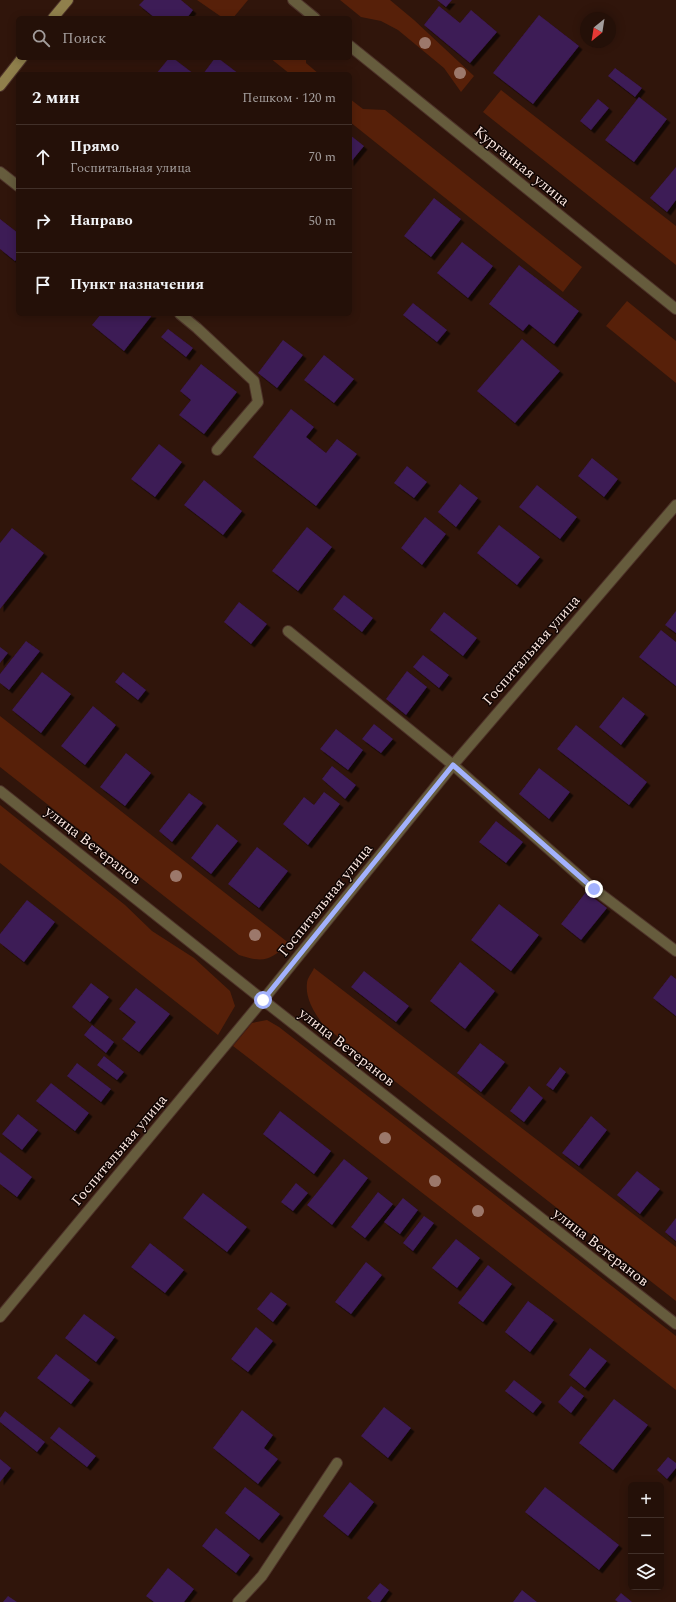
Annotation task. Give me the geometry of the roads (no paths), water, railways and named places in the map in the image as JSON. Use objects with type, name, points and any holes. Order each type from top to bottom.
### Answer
[{"type":"main road","points":[[56,16],[68,0]]},
{"type":"main road","points":[[0,86],[20,60]]},
{"type":"street","points":[[293,0],[313,16]]},
{"type":"street","name":"Курганная улица","points":[[352,48],[676,309]]},
{"type":"street","points":[[0,172],[16,184]]},
{"type":"street","points":[[182,316],[254,381],[258,402],[217,450]]},
{"type":"street","name":"Госпитальная улица","points":[[0,1317],[263,1000],[453,765],[676,505]]},
{"type":"street","points":[[288,631],[453,765],[594,889],[676,951]]},
{"type":"street","name":"улица Ветеранов","points":[[0,791],[263,1000],[676,1324]]},
{"type":"street","points":[[238,1602],[262,1576],[337,1463]]}]
